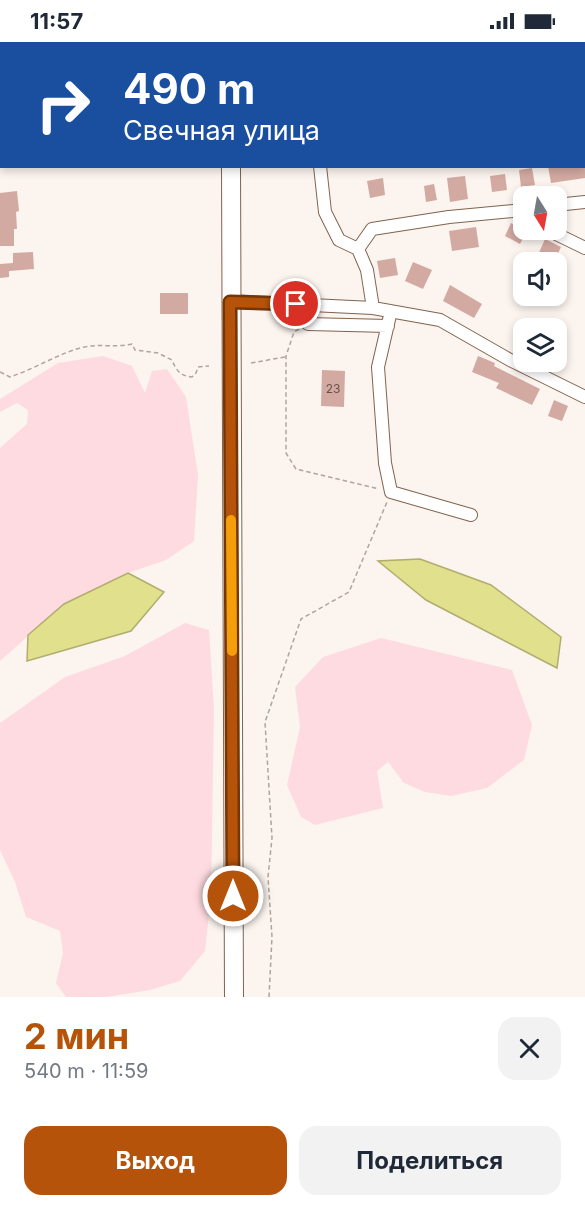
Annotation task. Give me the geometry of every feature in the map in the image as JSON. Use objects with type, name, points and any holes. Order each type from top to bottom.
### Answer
[{"type":"highway","points":[[231,169],[234,997]]},
{"type":"street","points":[[320,168],[325,212],[339,240],[358,249],[367,270],[373,308]]},
{"type":"street","points":[[567,204],[585,202]]},
{"type":"street","points":[[358,249],[372,229],[449,217],[513,213]]},
{"type":"street","points":[[567,239],[585,248]]},
{"type":"street","points":[[230,302],[373,308],[440,320],[510,360],[585,397]]},
{"type":"street","points":[[391,311],[378,367],[386,464],[391,492],[471,515]]},
{"type":"street","points":[[308,324],[387,326]]},
{"type":"path","points":[[269,997],[272,937],[268,877],[272,838],[265,722],[301,618],[349,592],[391,492],[296,469],[286,453],[286,356],[294,332],[308,324]]},
{"type":"path","points":[[0,372],[10,377],[82,347],[106,345],[120,347],[132,344],[135,350],[158,353],[172,360],[176,369],[183,376],[192,377],[198,367],[209,366]]},
{"type":"path","points":[[251,363],[286,356]]},
{"type":"shaded area","points":[[103,356],[132,366],[145,393],[152,371],[167,369],[186,397],[198,475],[194,541],[166,560],[128,573],[64,604],[0,661],[0,448],[27,424],[28,410],[17,403],[0,412],[0,399],[58,363]]},
{"type":"shaded area","points":[[420,559],[491,585],[561,637],[557,668],[426,600],[378,561]]},
{"type":"shaded area","points":[[128,573],[164,592],[131,631],[27,661],[28,635],[64,604]]},
{"type":"shaded area","points":[[185,623],[209,630],[214,709],[211,896],[205,951],[180,981],[150,990],[107,997],[66,997],[56,983],[63,953],[60,931],[26,917],[15,882],[0,850],[0,723],[65,677],[125,656]]},
{"type":"shaded area","points":[[381,638],[512,670],[532,725],[524,760],[487,788],[451,796],[425,792],[404,783],[388,762],[377,771],[383,808],[315,825],[301,817],[287,785],[300,727],[295,687],[323,657]]},
{"type":"building","points":[[532,168],[535,185],[521,186],[519,170]]},
{"type":"building","points":[[548,168],[585,168],[585,178],[551,183]]},
{"type":"building","points":[[505,174],[507,190],[492,192],[490,176]]},
{"type":"building","points":[[465,176],[468,199],[450,202],[447,178]]},
{"type":"building","points":[[383,178],[385,195],[370,198],[367,181]]},
{"type":"building","points":[[434,184],[437,200],[426,202],[424,186]]},
{"type":"building","points":[[17,191],[19,211],[16,212],[17,229],[14,229],[14,246],[0,246],[0,193]]},
{"type":"building","points":[[511,223],[513,224],[513,240],[522,240],[520,244],[505,236]]},
{"type":"building","points":[[476,227],[479,247],[452,251],[449,231]]},
{"type":"building","points":[[545,240],[561,247],[559,252],[539,252]]},
{"type":"building","points":[[33,252],[34,269],[9,271],[9,277],[0,278],[0,264],[13,263],[13,253]]},
{"type":"building","points":[[395,258],[398,275],[380,278],[377,261]]},
{"type":"building","points":[[413,262],[432,270],[423,289],[405,281]]},
{"type":"building","points":[[450,285],[482,304],[474,318],[443,301]]},
{"type":"building","points":[[160,293],[188,293],[188,314],[160,314]]},
{"type":"building","points":[[478,356],[495,363],[494,366],[540,389],[532,405],[496,388],[499,383],[472,372]]},
{"type":"building","points":[[322,370],[345,371],[344,407],[321,406]]},
{"type":"building","points":[[554,400],[568,406],[562,421],[548,416]]},
{"type":"slow traffic","points":[[231,520],[232,651]]},
{"type":"route","points":[[233,896],[230,302],[296,304]]}]
